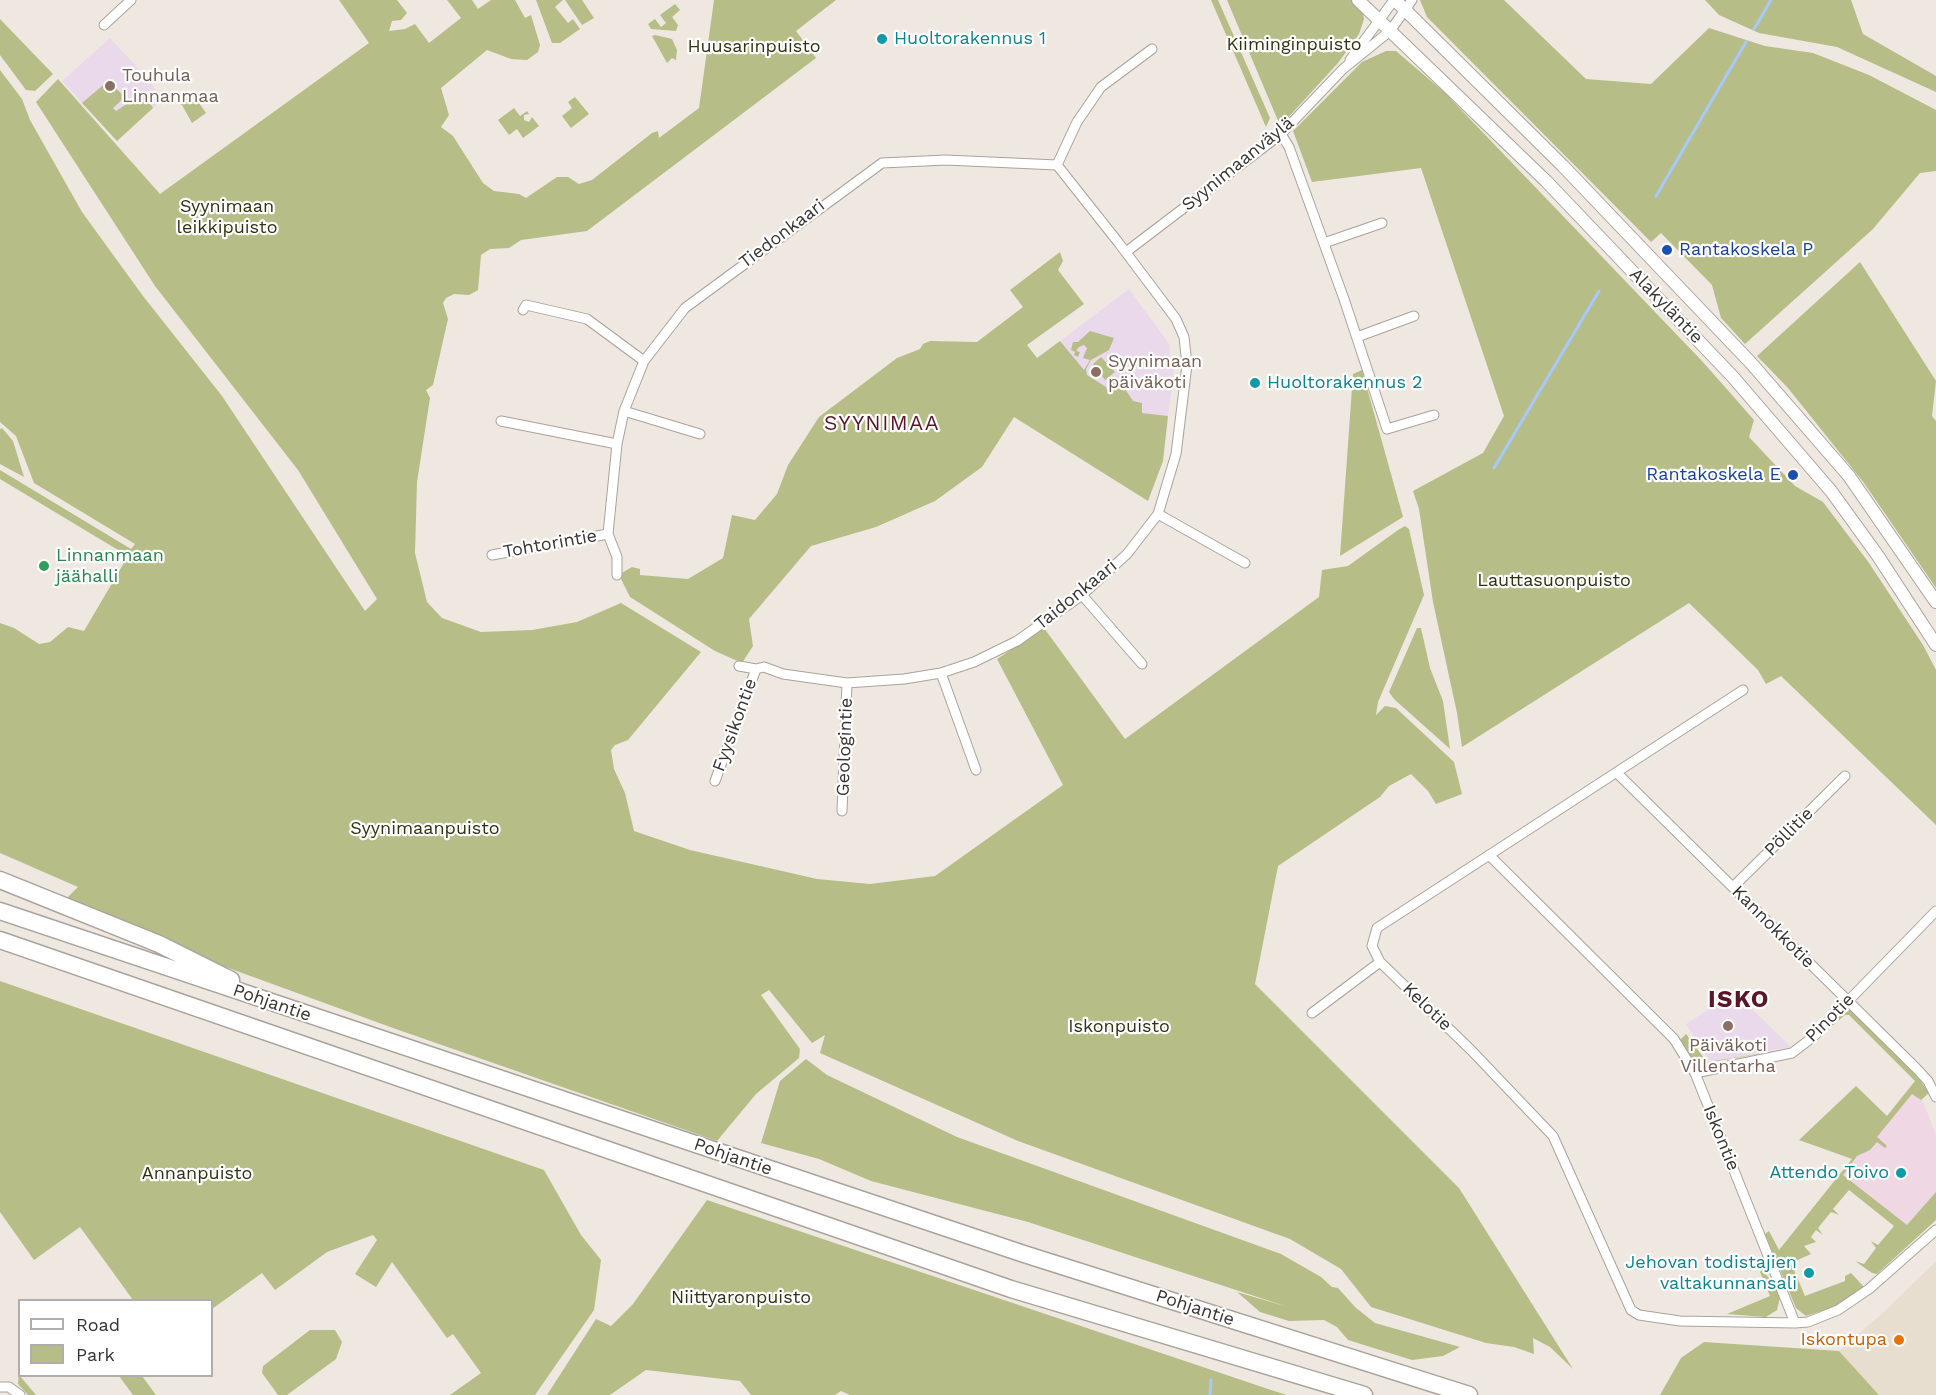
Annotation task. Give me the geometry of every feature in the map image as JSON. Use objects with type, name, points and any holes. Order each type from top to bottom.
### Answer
[{"type":"highway","points":[[0,880],[159,944],[288,1008]]},
{"type":"highway","name":"Pohjantie","points":[[0,911],[1024,1254],[1469,1395]]},
{"type":"highway","name":"Pohjantie","points":[[0,940],[1011,1289],[1364,1395]]},
{"type":"main road","name":"Alakyläntie","points":[[1358,0],[1546,181],[1780,429],[1838,500],[1936,645]]},
{"type":"main road","name":"Alakyläntie","points":[[1395,0],[1409,6],[1766,380],[1849,476],[1936,602]]},
{"type":"street","points":[[104,25],[131,0]]},
{"type":"street","name":"Syynimaanväylä","points":[[1126,252],[1281,134],[1343,69],[1395,0]]},
{"type":"street","name":"Syynimaanväylä","points":[[1343,69],[1390,32],[1409,6]]},
{"type":"street","points":[[1126,252],[1057,165],[1077,122],[1101,87],[1152,49]]},
{"type":"street","points":[[1281,134],[1289,147],[1324,243],[1387,429],[1434,415]]},
{"type":"street","name":"Tiedonkaari","points":[[617,575],[617,557],[608,534],[617,444],[624,411],[644,361],[685,308],[847,186],[882,163],[946,160],[1057,165]]},
{"type":"street","points":[[1324,243],[1382,223]]},
{"type":"street","name":"Taidonkaari","points":[[739,666],[756,669],[764,667],[784,675],[847,683],[904,679],[941,673],[974,662],[1017,641],[1082,595],[1127,554],[1158,513],[1176,454],[1187,365],[1186,346],[1176,319],[1126,252]]},
{"type":"street","points":[[523,310],[526,305],[587,319],[644,361]]},
{"type":"street","points":[[1356,337],[1414,316]]},
{"type":"street","points":[[624,411],[700,434]]},
{"type":"street","points":[[501,421],[617,444]]},
{"type":"street","points":[[1158,513],[1245,563]]},
{"type":"street","name":"Tohtorintie","points":[[492,555],[608,534]]},
{"type":"street","points":[[1082,595],[1142,664]]},
{"type":"street","name":"Fyysikontie","points":[[715,781],[756,669]]},
{"type":"street","points":[[941,673],[976,770]]},
{"type":"street","name":"Geologintie","points":[[842,811],[847,683]]},
{"type":"street","points":[[1312,1013],[1380,962],[1372,946],[1377,928],[1618,774],[1743,690]]},
{"type":"street","name":"Kannokkotie","points":[[1618,774],[1848,1001],[1932,1078]]},
{"type":"street","name":"Pöllitie","points":[[1733,888],[1845,776]]},
{"type":"street","name":"Iskontie","points":[[1489,855],[1666,1030],[1695,1073],[1795,1323]]},
{"type":"street","name":"Pinotie","points":[[1695,1073],[1792,1053],[1848,1001],[1936,911]]},
{"type":"street","name":"Kelotie","points":[[1380,962],[1471,1050],[1553,1136],[1569,1166],[1607,1261],[1631,1310],[1639,1315],[1680,1321],[1795,1323]]},
{"type":"street","points":[[1932,1078],[1936,1097]]},
{"type":"street","points":[[1795,1323],[1808,1322],[1838,1310],[1869,1289],[1936,1230]]},
{"type":"street","points":[[5,1387],[20,1395]]},
{"type":"shaded area","name":"Touhula Linnanmaa","points":[[110,38],[149,80],[162,100],[117,141],[62,81]]},
{"type":"shaded area","name":"Syynimaan päiväkoti","points":[[1129,289],[1170,345],[1169,360],[1175,361],[1168,416],[1142,413],[1011,378]]},
{"type":"shaded area","name":"Päiväkoti Villentarha","points":[[1735,992],[1791,1047],[1709,1060],[1686,1024]]},
{"type":"shaded area","points":[[1915,1081],[1936,1135],[1936,1211],[1912,1233],[1840,1174]]},
{"type":"shaded area","points":[[1936,1261],[1936,1395],[1879,1395],[1839,1351],[1885,1311]]},
{"type":"green space","points":[[339,0],[397,0],[407,13],[401,20],[392,21],[389,31],[405,29],[415,24],[429,43],[461,18],[447,0],[472,0],[478,9],[491,0],[515,0],[525,18],[531,15],[540,45],[538,52],[527,60],[511,59],[487,50],[441,88],[449,115],[441,127],[453,136],[483,183],[494,191],[519,194],[526,198],[557,177],[568,177],[579,184],[592,180],[652,133],[658,131],[659,138],[699,108],[714,0],[836,0],[796,31],[816,58],[587,231],[521,240],[509,248],[490,249],[481,255],[478,290],[469,295],[454,294],[446,298],[443,303],[448,319],[433,385],[426,390],[430,398],[417,482],[415,553],[427,602],[442,618],[481,632],[532,630],[577,622],[621,603],[701,652],[628,740],[615,745],[611,750],[614,769],[625,793],[634,831],[690,850],[817,879],[870,884],[935,876],[1063,785],[997,659],[1044,628],[1125,739],[1319,597],[1322,570],[1348,566],[1398,530],[1405,526],[1409,529],[1424,595],[1378,702],[1376,715],[1385,706],[1396,708],[1454,762],[1462,794],[1436,804],[1428,791],[1411,774],[1389,786],[1380,797],[1278,866],[1255,984],[1459,1188],[1573,1369],[1550,1347],[1533,1338],[1534,1354],[1514,1347],[1486,1343],[1371,1307],[1341,1269],[1290,1239],[1018,1141],[820,1053],[825,1035],[812,1043],[769,990],[761,995],[800,1049],[799,1058],[756,1094],[717,1141],[393,1028],[160,943],[62,903],[78,887],[0,853],[0,623],[14,628],[39,644],[50,642],[68,627],[84,631],[128,556],[0,479],[0,470],[131,549],[135,544],[34,483],[16,436],[0,422],[0,70],[22,99],[30,120],[82,212],[143,296],[222,396],[365,611],[377,599],[298,470],[155,286],[36,102],[58,79],[160,194],[369,43]]},
{"type":"green space","points":[[536,0],[563,0],[555,7],[568,23],[573,19],[580,29],[560,43],[552,43]]},
{"type":"green space","points":[[565,0],[582,0],[594,18],[582,25]]},
{"type":"green space","points":[[1211,0],[1218,0],[1270,118],[1266,127]]},
{"type":"green space","name":"Kiiminginpuisto","points":[[1227,0],[1354,0],[1362,8],[1364,19],[1359,34],[1338,63],[1285,121],[1279,123]]},
{"type":"green space","points":[[1420,0],[1504,0],[1586,79],[1651,84],[1709,28],[1765,46],[1813,53],[1869,75],[1936,110],[1936,171],[1920,173],[1873,229],[1745,344],[1721,318],[1712,285],[1661,233],[1651,242],[1427,17]]},
{"type":"green space","points":[[1705,0],[1851,0],[1863,34],[1936,76],[1936,92],[1837,47],[1759,33],[1719,15]]},
{"type":"green space","points":[[675,4],[680,10],[672,17],[678,25],[676,31],[651,29],[648,24],[655,19],[661,27],[666,23],[660,15]]},
{"type":"green space","points":[[0,19],[53,74],[35,91],[26,90],[0,55]]},
{"type":"green space","points":[[652,36],[672,39],[677,50],[676,60],[672,58],[667,63]]},
{"type":"green space","name":"Lauttasuonpuisto","points":[[1386,51],[1396,51],[1445,93],[1702,361],[1754,420],[1749,437],[1795,486],[1823,502],[1869,563],[1923,645],[1936,670],[1936,825],[1781,676],[1766,684],[1758,670],[1689,603],[1462,747],[1433,602],[1419,509],[1413,491],[1483,453],[1504,416],[1421,168],[1312,182],[1293,131],[1362,62]]},
{"type":"green space","points":[[108,81],[125,97],[113,108],[116,111],[143,93],[153,108],[117,141],[82,103]]},
{"type":"green space","points":[[192,93],[206,113],[192,123],[182,105],[178,103]]},
{"type":"green space","points":[[575,97],[589,114],[571,128],[562,116],[572,108],[568,102]]},
{"type":"green space","points":[[514,108],[520,116],[527,111],[529,114],[524,115],[524,120],[529,122],[532,117],[539,126],[523,138],[517,129],[509,135],[498,120]]},
{"type":"green space","points":[[1060,252],[1063,261],[1058,270],[1084,304],[1027,345],[1037,358],[1060,341],[1084,370],[1090,360],[1083,358],[1087,348],[1084,345],[1079,347],[1076,351],[1080,352],[1078,357],[1071,350],[1073,342],[1078,342],[1090,331],[1114,338],[1109,350],[1091,360],[1086,369],[1087,375],[1107,390],[1113,388],[1111,382],[1117,377],[1133,401],[1142,403],[1142,413],[1168,416],[1163,461],[1148,501],[1014,417],[982,467],[935,501],[876,527],[811,546],[749,619],[753,646],[742,663],[715,651],[630,597],[620,574],[632,567],[640,569],[640,575],[688,579],[723,558],[732,515],[755,520],[777,494],[788,465],[819,417],[897,358],[920,349],[923,344],[930,341],[977,342],[1023,307],[1010,290]]},
{"type":"green space","points":[[1860,262],[1936,381],[1932,416],[1936,421],[1936,588],[1864,483],[1788,388],[1757,356]]},
{"type":"green space","points":[[1101,357],[1115,372],[1105,380],[1093,364]]},
{"type":"green space","points":[[1362,370],[1403,517],[1340,556],[1353,374]]},
{"type":"green space","points":[[2,428],[13,441],[24,477],[0,464],[0,429]]},
{"type":"green space","points":[[1417,628],[1421,628],[1430,668],[1443,701],[1450,749],[1389,692]]},
{"type":"green space","name":"Annanpuisto","points":[[0,981],[544,1170],[581,1235],[601,1260],[594,1310],[535,1395],[450,1395],[481,1373],[453,1334],[447,1338],[392,1262],[376,1287],[355,1274],[377,1240],[373,1235],[327,1252],[275,1290],[262,1273],[213,1308],[213,1299],[132,1299],[80,1227],[34,1260],[0,1212]]},
{"type":"green space","points":[[1850,1010],[1918,1077],[1929,1093],[1921,1100],[1912,1094],[1877,1137],[1887,1146],[1885,1148],[1877,1142],[1870,1150],[1857,1156],[1843,1175],[1907,1225],[1936,1192],[1936,1220],[1877,1274],[1872,1273],[1855,1261],[1864,1264],[1876,1248],[1871,1241],[1878,1245],[1894,1226],[1849,1190],[1833,1209],[1839,1215],[1831,1212],[1818,1228],[1823,1235],[1816,1230],[1811,1237],[1816,1242],[1804,1246],[1811,1254],[1791,1263],[1805,1296],[1845,1281],[1845,1276],[1851,1273],[1864,1287],[1837,1306],[1806,1316],[1796,1308],[1765,1234],[1769,1231],[1779,1250],[1852,1159],[1799,1140],[1856,1086],[1887,1116],[1915,1081],[1849,1015],[1845,1015],[1830,1028],[1829,1026],[1843,1012]]},
{"type":"green space","points":[[1686,1034],[1707,1062],[1794,1048],[1700,1064],[1692,1060],[1679,1041]]},
{"type":"green space","points":[[806,1059],[827,1075],[957,1137],[1281,1254],[1321,1277],[1332,1287],[1338,1288],[1355,1307],[1375,1323],[1460,1347],[1443,1356],[1412,1360],[1348,1340],[1337,1327],[1324,1320],[1289,1321],[1260,1312],[1237,1292],[1288,1307],[1028,1222],[871,1181],[819,1159],[761,1143],[780,1081]]},
{"type":"green space","name":"Niittyaronpuisto","points":[[707,1200],[1287,1395],[850,1395],[841,1391],[835,1395],[751,1395],[740,1381],[646,1370],[610,1395],[547,1395],[596,1319],[611,1326],[633,1304]]},
{"type":"green space","points":[[1762,1270],[1777,1287],[1780,1297],[1777,1310],[1766,1317],[1727,1314],[1770,1296],[1760,1272]]},
{"type":"green space","points":[[310,1330],[335,1330],[342,1342],[336,1359],[287,1395],[278,1395],[262,1373],[263,1366]]},
{"type":"green space","points":[[1704,1342],[1839,1351],[1879,1395],[1660,1395],[1681,1358]]},
{"type":"green space","points":[[19,1377],[21,1377],[36,1395],[28,1395],[18,1384]]},
{"type":"green space","points":[[120,1377],[143,1377],[156,1395],[133,1395]]},
{"type":"waterway","points":[[1754,29],[1771,0]]},
{"type":"waterway","points":[[1656,196],[1746,42]]},
{"type":"waterway","points":[[1494,468],[1599,291]]},
{"type":"waterway","points":[[1210,1395],[1211,1380]]},
{"type":"place","name":"Huoltorakennus 1","points":[[882,39]]},
{"type":"place","name":"Touhula Linnanmaa","points":[[110,86]]},
{"type":"place","name":"Rantakoskela P","points":[[1667,250]]},
{"type":"place","name":"Syynimaan päiväkoti","points":[[1096,372]]},
{"type":"place","name":"Huoltorakennus 2","points":[[1255,383]]},
{"type":"place","name":"Rantakoskela E","points":[[1793,475]]},
{"type":"place","name":"Linnanmaan jäähalli","points":[[44,566]]},
{"type":"place","name":"Päiväkoti Villentarha","points":[[1728,1026]]},
{"type":"place","name":"Attendo Toivo","points":[[1901,1173]]},
{"type":"place","name":"Jehovan todistajien valtakunnansali","points":[[1809,1273]]},
{"type":"place","name":"Iskontupa","points":[[1899,1340]]},
{"type":"district","name":"SYYNIMAA","points":[[882,424]]},
{"type":"district","name":"ISKO","points":[[1739,1000]]},
{"type":"park label","name":"Huusarinpuisto","points":[[754,47]]},
{"type":"park label","name":"Syynimaan leikkipuisto","points":[[227,217]]},
{"type":"park label","name":"Syynimaanpuisto","points":[[425,829]]},
{"type":"park label","name":"Iskonpuisto","points":[[1119,1027]]}]
